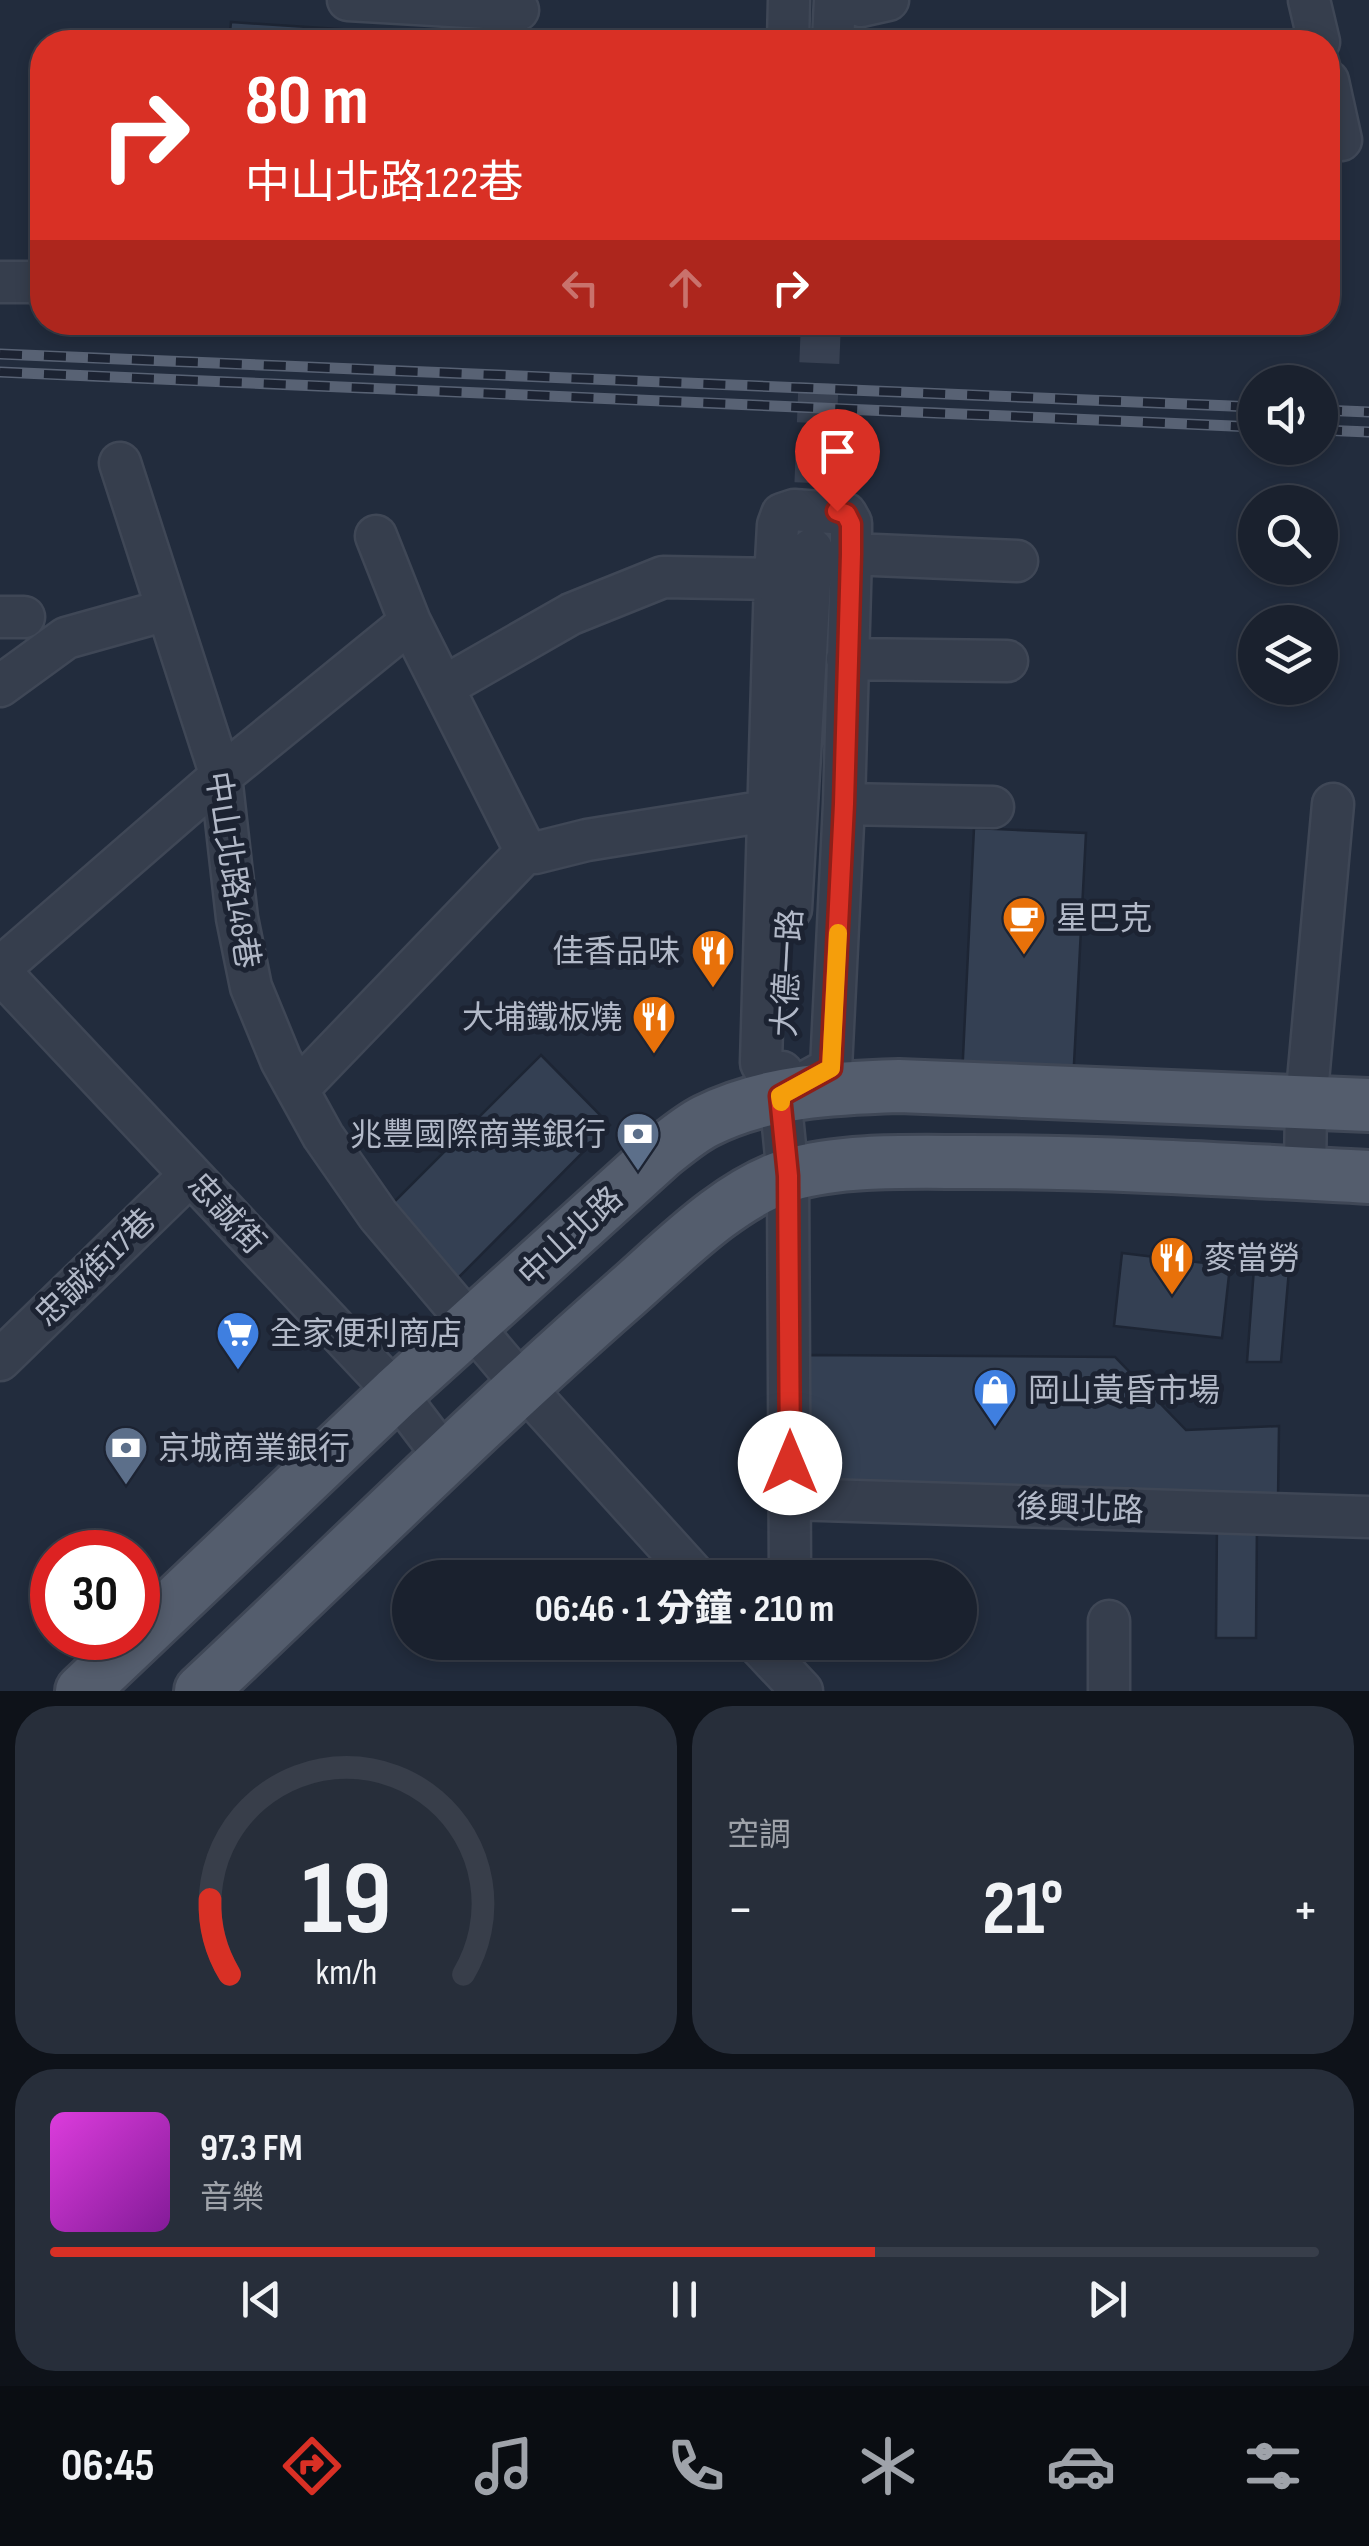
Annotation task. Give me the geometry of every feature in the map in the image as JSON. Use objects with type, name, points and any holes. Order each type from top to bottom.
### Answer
[{"type":"main road","name":"中山北路","points":[[82,1691],[396,1393],[661,1153],[706,1121],[780,1096],[834,1088],[899,1086],[1369,1106]]},
{"type":"main road","points":[[201,1691],[522,1385],[706,1224],[740,1200],[788,1176],[866,1164],[1073,1162],[1369,1177]]},
{"type":"street","points":[[348,0],[517,18]]},
{"type":"street","points":[[789,30],[790,0]]},
{"type":"street","points":[[1309,0],[1316,30]]},
{"type":"street","points":[[844,30],[861,10]]},
{"type":"street","points":[[1340,135],[1341,140]]},
{"type":"street","points":[[0,282],[30,282]]},
{"type":"street","name":"中山北路148巷","points":[[120,464],[221,776],[237,918],[252,987],[281,1060],[323,1136],[378,1215],[522,1385],[681,1560]]},
{"type":"street","points":[[794,510],[812,530],[846,514],[851,524],[851,554],[831,1068],[780,1096],[761,1063],[775,578],[782,514],[794,510]]},
{"type":"street","name":"大德一路","points":[[790,1560],[788,1176],[780,1096],[812,530]]},
{"type":"street","points":[[376,536],[410,622],[526,852]]},
{"type":"street","points":[[851,554],[1017,561]]},
{"type":"street","points":[[445,686],[572,614],[662,577],[775,578]]},
{"type":"street","points":[[0,686],[31,622],[166,610]]},
{"type":"street","points":[[0,970],[221,776],[410,622]]},
{"type":"street","points":[[847,660],[1007,661]]},
{"type":"street","points":[[844,804],[993,807]]},
{"type":"street","points":[[1305,1174],[1306,1103],[1333,804]]},
{"type":"street","points":[[526,852],[767,811]]},
{"type":"street","points":[[298,1089],[526,852]]},
{"type":"street","name":"忠誠街","points":[[0,970],[396,1393],[447,1460]]},
{"type":"street","name":"忠誠街17巷","points":[[0,1360],[190,1174]]},
{"type":"street","name":"後興北路","points":[[790,1499],[1369,1517]]},
{"type":"street","points":[[1109,1621],[1109,1691]]},
{"type":"building","points":[[231,22],[353,30],[230,30]]},
{"type":"building","name":"星巴克","points":[[974,828],[1086,833],[1073,1083],[962,1078]]},
{"type":"building","points":[[541,1055],[610,1125],[455,1281],[385,1211]]},
{"type":"building","name":"麥當勞","points":[[1122,1253],[1230,1266],[1222,1338],[1114,1326]]},
{"type":"building","points":[[1254,1268],[1289,1270],[1281,1362],[1247,1362]]},
{"type":"building","name":"岡山黃昏市場","points":[[805,1355],[1115,1357],[1186,1430],[1279,1426],[1278,1499],[826,1488],[809,1473]]},
{"type":"building","points":[[1217,1522],[1257,1522],[1256,1638],[1216,1638]]},
{"type":"tunnel","points":[[812,543],[820,335]]},
{"type":"railway","points":[[0,354],[1238,406]]},
{"type":"railway","points":[[0,372],[1238,426]]},
{"type":"railway","points":[[1338,411],[1369,412]]},
{"type":"railway","points":[[1338,431],[1369,432]]},
{"type":"slow traffic","points":[[781,1102],[780,1096],[831,1068],[838,933]]},
{"type":"place","name":"星巴克","points":[[1024,956]]},
{"type":"place","name":"佳香品味","points":[[713,989]]},
{"type":"place","name":"大埔鐵板燒","points":[[654,1055]]},
{"type":"place","name":"兆豐國際商業銀行","points":[[638,1172]]},
{"type":"place","name":"麥當勞","points":[[1172,1296]]},
{"type":"place","name":"全家便利商店","points":[[238,1371]]},
{"type":"place","name":"岡山黃昏市場","points":[[995,1428]]},
{"type":"place","name":"京城商業銀行","points":[[126,1486]]},
{"type":"route","points":[[790,1463],[788,1176],[780,1096],[831,1068],[851,554],[851,524],[846,514],[837,511]]}]
